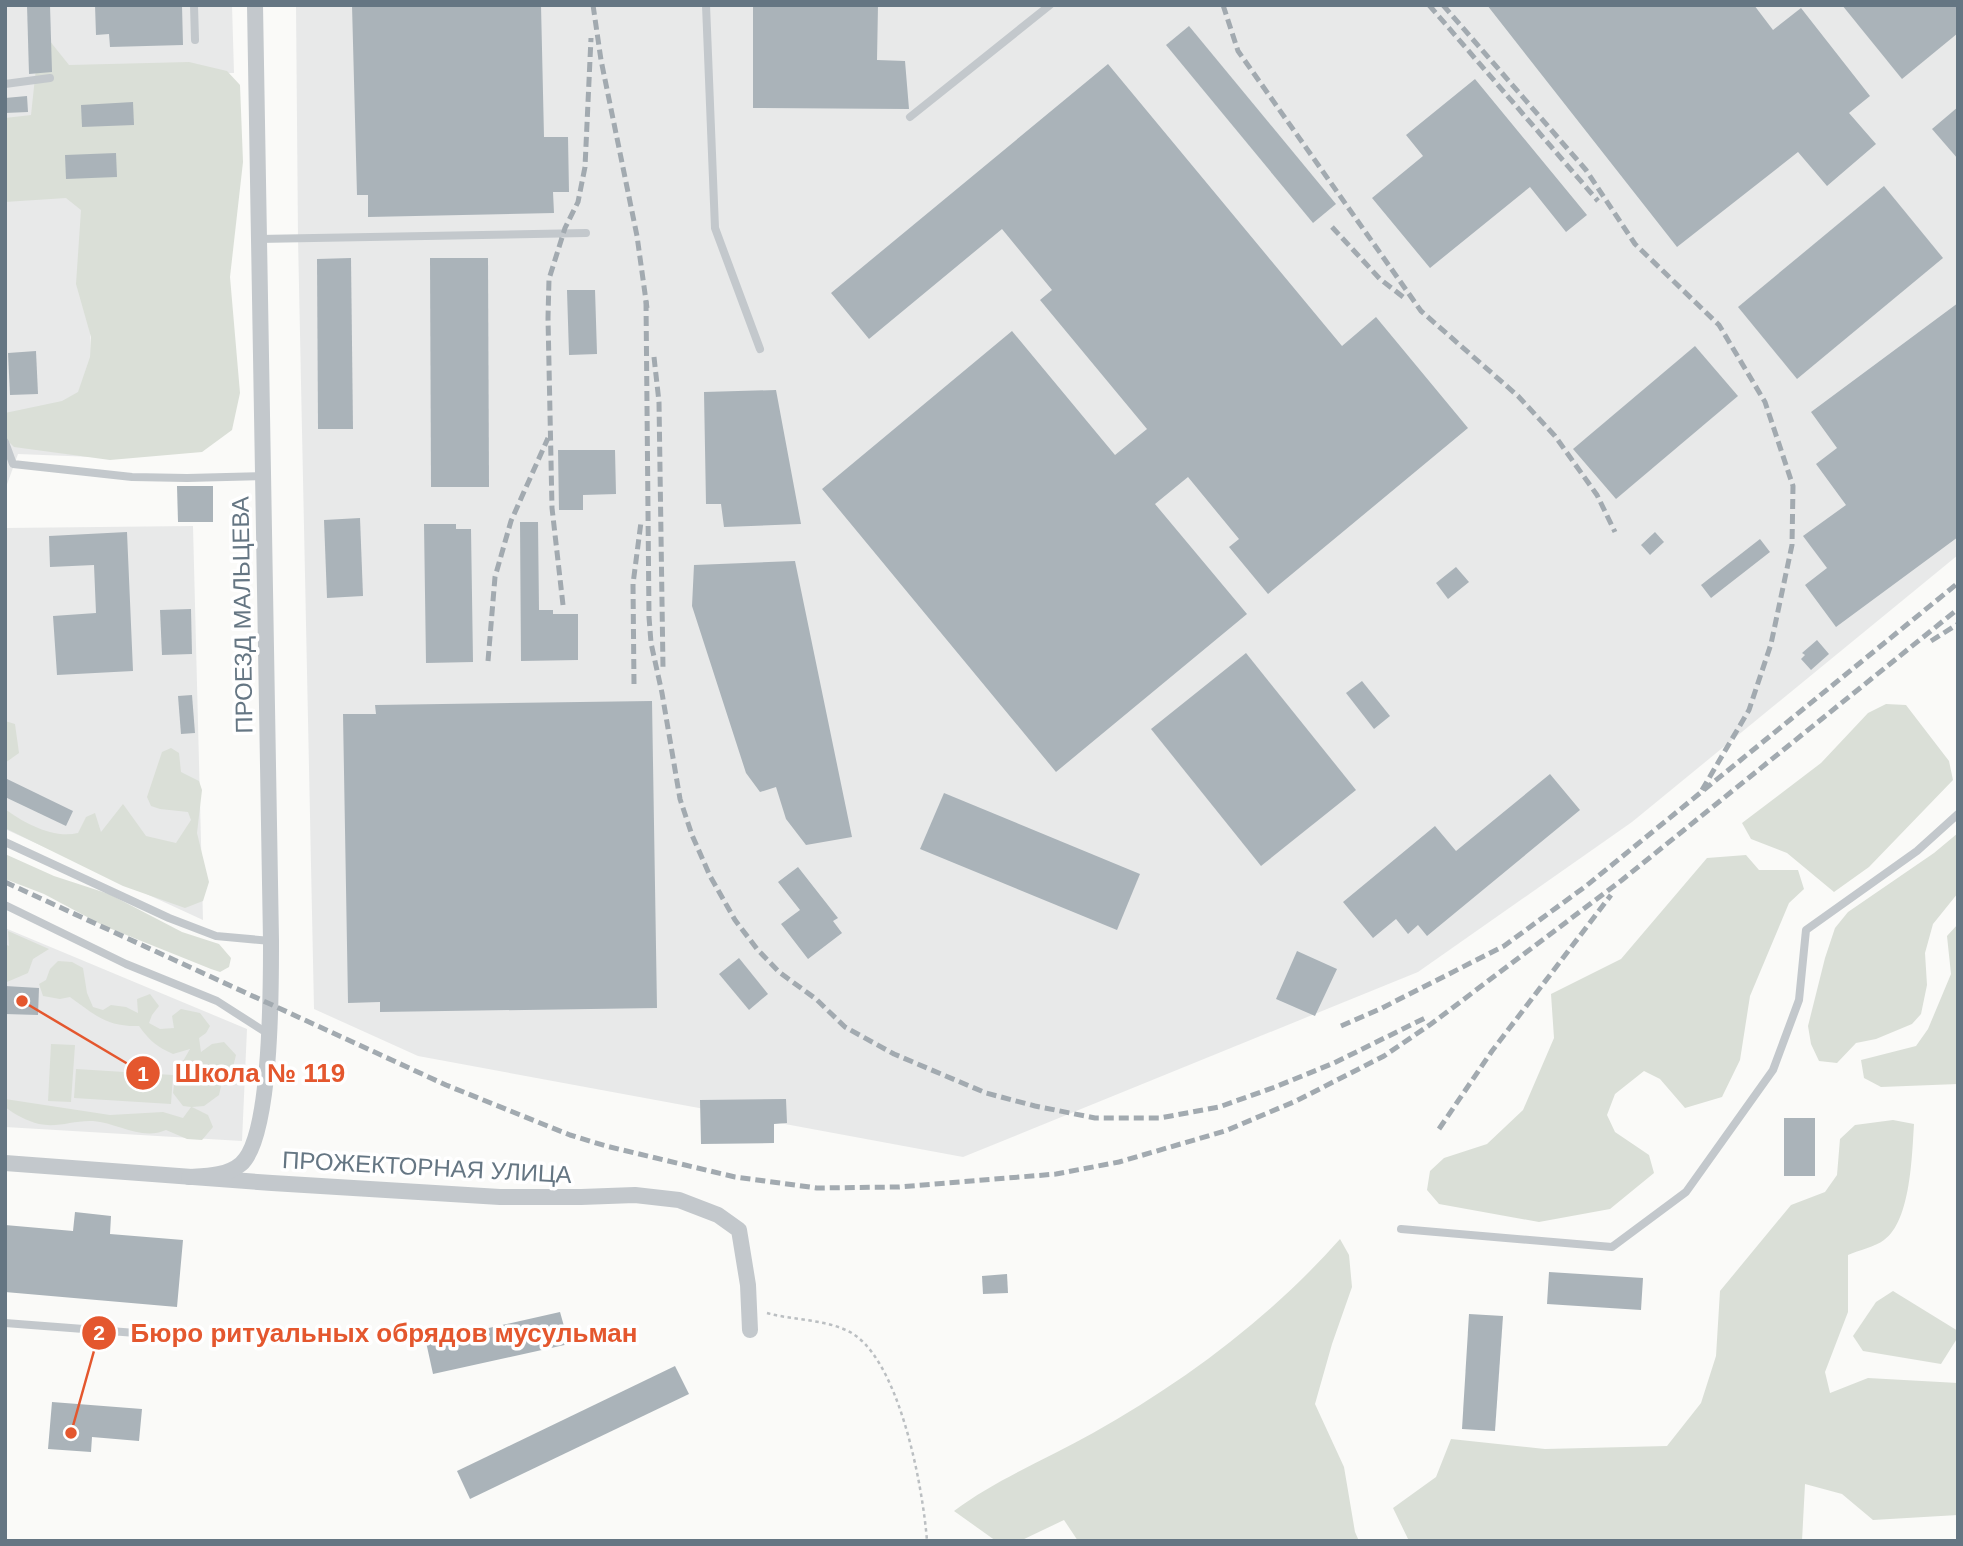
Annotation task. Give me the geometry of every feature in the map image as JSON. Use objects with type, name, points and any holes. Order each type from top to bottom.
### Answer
[{"type":"street","name":"ПРОЕЗД МАЛЬЦЕВА","points":[[189,1177],[228,1172],[239,1166],[248,1156],[258,1125],[270,1035],[271,941],[255,5]]},
{"type":"street","name":"ПРОЖЕКТОРНАЯ УЛИЦА","points":[[5,1163],[500,1196],[581,1198],[635,1195],[679,1200],[718,1215],[738,1230],[745,1255],[750,1330]]},
{"type":"lane","points":[[194,5],[195,40]]},
{"type":"lane","points":[[706,5],[715,228],[760,349]]},
{"type":"lane","points":[[909,117],[1050,5]]},
{"type":"lane","points":[[5,85],[50,78]]},
{"type":"lane","points":[[258,239],[586,233]]},
{"type":"lane","points":[[5,442],[13,464],[132,477],[262,476]]},
{"type":"lane","points":[[1401,1229],[1612,1247],[1686,1192],[1773,1070],[1799,1000],[1806,930],[1917,851],[1958,814]]},
{"type":"lane","points":[[5,842],[169,918],[216,936],[271,941]]},
{"type":"lane","points":[[5,905],[126,964],[217,1002],[270,1035]]},
{"type":"lane","points":[[5,1323],[136,1333]]},
{"type":"path","points":[[750,1308],[847,1330],[866,1345],[882,1370],[904,1418],[927,1541]]},
{"type":"shaded area","points":[[5,5],[232,5],[234,73],[85,76],[93,457],[18,454],[5,490]]},
{"type":"shaded area","points":[[296,5],[1958,5],[1958,555],[1632,822],[1418,972],[963,1157],[418,1056],[314,1009],[298,238]]},
{"type":"shaded area","points":[[45,35],[69,65],[189,62],[227,71],[240,85],[243,162],[230,277],[240,393],[232,430],[202,452],[110,460],[14,447],[5,438],[5,413],[62,401],[78,392],[90,357],[91,337],[76,284],[81,210],[66,198],[5,202],[5,118],[31,115],[39,40]]},
{"type":"shaded area","points":[[193,526],[203,920],[5,829],[5,528]]},
{"type":"shaded area","points":[[1886,704],[1906,705],[1949,761],[1953,780],[1869,867],[1834,892],[1787,853],[1751,839],[1742,823],[1821,763],[1868,713]]},
{"type":"shaded area","points":[[5,721],[15,724],[19,753],[5,763]]},
{"type":"shaded area","points":[[171,748],[179,753],[181,772],[199,781],[202,790],[197,833],[209,882],[203,901],[185,908],[123,886],[5,828],[5,809],[21,820],[59,834],[78,833],[86,817],[95,813],[101,832],[123,804],[146,836],[176,843],[191,820],[188,812],[151,806],[147,797],[162,752]]},
{"type":"shaded area","points":[[1958,833],[1958,893],[1933,924],[1925,953],[1927,985],[1921,1014],[1912,1024],[1876,1039],[1856,1043],[1837,1063],[1819,1061],[1811,1044],[1808,1026],[1835,928],[1848,912],[1934,853]]},
{"type":"shaded area","points":[[5,854],[54,876],[109,894],[182,932],[219,944],[231,958],[229,967],[220,972],[211,969],[104,926],[44,894],[5,879]]},
{"type":"shaded area","points":[[1746,855],[1759,870],[1798,870],[1804,889],[1789,903],[1750,996],[1740,1060],[1722,1097],[1685,1108],[1660,1079],[1644,1071],[1615,1094],[1607,1115],[1615,1132],[1649,1155],[1654,1173],[1610,1209],[1539,1222],[1439,1204],[1427,1190],[1430,1171],[1444,1158],[1487,1144],[1523,1110],[1554,1038],[1551,994],[1621,959],[1707,858]]},
{"type":"shaded area","points":[[1958,924],[1958,1084],[1881,1087],[1864,1078],[1861,1060],[1916,1046],[1928,1029],[1951,974],[1947,936]]},
{"type":"shaded area","points":[[5,928],[247,1029],[242,1141],[5,1127]]},
{"type":"shaded area","points":[[8,931],[49,949],[33,959],[28,973],[7,982],[5,944],[9,946]]},
{"type":"shaded area","points":[[58,961],[72,962],[83,968],[87,993],[93,1007],[103,1010],[111,1005],[126,1007],[138,1013],[137,999],[150,994],[159,1006],[149,1023],[160,1029],[174,1028],[172,1016],[181,1009],[200,1013],[210,1026],[199,1038],[201,1052],[212,1044],[224,1042],[236,1055],[233,1067],[224,1074],[219,1095],[204,1106],[192,1107],[208,1115],[213,1127],[202,1140],[187,1139],[166,1130],[139,1133],[93,1121],[39,1124],[5,1107],[5,1099],[110,1115],[163,1112],[183,1118],[191,1107],[183,1106],[173,1093],[175,1075],[190,1049],[173,1054],[154,1043],[139,1026],[110,1022],[70,997],[60,999],[43,996],[39,984],[46,980],[50,969]]},
{"type":"shaded area","points":[[51,1044],[75,1045],[71,1102],[48,1101]]},
{"type":"shaded area","points":[[76,1069],[173,1075],[171,1104],[74,1098]]},
{"type":"shaded area","points":[[1893,1120],[1914,1124],[1911,1169],[1905,1203],[1893,1231],[1884,1240],[1848,1255],[1848,1312],[1825,1372],[1830,1393],[1868,1378],[1958,1383],[1958,1515],[1873,1520],[1842,1494],[1805,1484],[1802,1541],[1409,1541],[1393,1508],[1436,1477],[1451,1439],[1545,1449],[1667,1446],[1701,1403],[1716,1356],[1720,1291],[1791,1205],[1825,1192],[1837,1175],[1840,1139],[1855,1125]]},
{"type":"shaded area","points":[[1340,1239],[1349,1255],[1352,1287],[1315,1404],[1344,1467],[1355,1532],[1359,1541],[1078,1541],[1064,1520],[1020,1541],[996,1541],[954,1511],[1005,1479],[1076,1443],[1127,1413],[1193,1370],[1285,1295]]},
{"type":"shaded area","points":[[1893,1291],[1958,1331],[1958,1337],[1941,1364],[1863,1351],[1853,1336],[1876,1302]]},
{"type":"building","points":[[27,5],[50,5],[52,72],[29,74]]},
{"type":"building","points":[[95,5],[182,5],[183,45],[110,47],[109,34],[96,35]]},
{"type":"building","points":[[352,5],[541,5],[544,137],[568,137],[569,192],[553,192],[554,213],[368,217],[368,195],[357,195]]},
{"type":"building","points":[[753,5],[878,5],[877,60],[905,61],[909,109],[753,108]]},
{"type":"building","points":[[1487,5],[1754,5],[1773,30],[1801,8],[1870,96],[1849,113],[1876,144],[1827,186],[1798,152],[1677,247]]},
{"type":"building","points":[[1842,5],[1958,5],[1958,33],[1902,79]]},
{"type":"building","points":[[1189,26],[1336,204],[1313,223],[1166,45]]},
{"type":"building","points":[[1108,64],[1342,346],[1376,317],[1468,428],[1268,594],[1229,547],[1239,539],[1188,477],[1155,504],[1247,614],[1056,772],[822,489],[1012,331],[1115,455],[1147,429],[1040,300],[1052,290],[1002,229],[869,339],[831,293]]},
{"type":"building","points":[[1475,79],[1587,215],[1566,232],[1530,187],[1430,268],[1372,198],[1423,156],[1406,135]]},
{"type":"building","points":[[27,96],[28,112],[5,113],[5,98]]},
{"type":"building","points":[[133,102],[134,125],[82,127],[81,105]]},
{"type":"building","points":[[1958,107],[1958,159],[1932,129]]},
{"type":"building","points":[[116,153],[117,177],[66,179],[65,155]]},
{"type":"building","points":[[1884,186],[1943,258],[1797,379],[1738,307]]},
{"type":"building","points":[[351,258],[353,429],[318,429],[317,259]]},
{"type":"building","points":[[430,258],[488,258],[489,487],[431,487]]},
{"type":"building","points":[[567,290],[595,290],[597,354],[569,355]]},
{"type":"building","points":[[1958,303],[1958,537],[1836,627],[1805,585],[1827,568],[1803,536],[1846,505],[1816,464],[1837,448],[1811,412]]},
{"type":"building","points":[[1695,346],[1738,396],[1616,499],[1573,449]]},
{"type":"building","points":[[36,351],[38,394],[10,395],[8,353]]},
{"type":"building","points":[[776,390],[801,524],[724,527],[721,504],[706,504],[704,392]]},
{"type":"building","points":[[558,450],[615,450],[616,494],[583,495],[583,510],[559,510]]},
{"type":"building","points":[[177,486],[213,486],[213,522],[178,522]]},
{"type":"building","points":[[360,518],[363,596],[327,598],[324,520]]},
{"type":"building","points":[[520,522],[538,522],[539,610],[553,610],[553,614],[578,614],[578,660],[521,661]]},
{"type":"building","points":[[424,524],[456,524],[456,529],[471,529],[473,662],[426,663]]},
{"type":"building","points":[[127,532],[133,671],[57,675],[53,616],[96,613],[94,565],[50,567],[49,536]]},
{"type":"building","points":[[1655,532],[1664,542],[1650,555],[1641,545]]},
{"type":"building","points":[[1760,539],[1770,552],[1711,598],[1701,585]]},
{"type":"building","points":[[795,561],[852,837],[806,845],[786,819],[776,787],[760,792],[746,773],[692,606],[694,565]]},
{"type":"building","points":[[1456,567],[1469,582],[1448,599],[1436,583]]},
{"type":"building","points":[[191,609],[192,654],[162,655],[160,610]]},
{"type":"building","points":[[1817,640],[1829,654],[1811,670],[1801,659],[1805,655],[1802,653]]},
{"type":"building","points":[[1246,653],[1356,790],[1261,866],[1151,729]]},
{"type":"building","points":[[1362,681],[1390,716],[1374,729],[1346,693]]},
{"type":"building","points":[[192,695],[195,733],[181,734],[178,696]]},
{"type":"building","points":[[652,701],[657,1008],[380,1012],[380,1002],[348,1003],[343,714],[376,714],[375,705]]},
{"type":"building","points":[[1550,774],[1580,810],[1427,936],[1418,925],[1408,934],[1396,919],[1373,938],[1343,902],[1435,826],[1456,851]]},
{"type":"building","points":[[5,778],[73,811],[66,826],[5,797]]},
{"type":"building","points":[[944,793],[1140,874],[1117,930],[920,849]]},
{"type":"building","points":[[798,867],[838,918],[833,921],[842,933],[808,959],[781,924],[800,910],[778,882]]},
{"type":"building","points":[[1297,951],[1337,969],[1315,1016],[1276,999]]},
{"type":"building","points":[[739,958],[768,994],[749,1010],[719,974]]},
{"type":"building","points":[[5,986],[39,988],[38,1015],[5,1014]]},
{"type":"building","points":[[786,1099],[787,1123],[774,1124],[774,1143],[701,1144],[700,1100]]},
{"type":"building","points":[[1784,1118],[1815,1118],[1815,1176],[1784,1176]]},
{"type":"building","points":[[75,1212],[111,1216],[110,1234],[183,1240],[177,1307],[5,1292],[5,1225],[73,1231]]},
{"type":"building","points":[[1549,1272],[1643,1278],[1641,1310],[1547,1304]]},
{"type":"building","points":[[1007,1274],[1008,1293],[983,1294],[982,1276]]},
{"type":"building","points":[[560,1312],[569,1344],[433,1374],[426,1342]]},
{"type":"building","points":[[1469,1314],[1503,1316],[1495,1431],[1462,1429]]},
{"type":"building","points":[[675,1366],[689,1394],[470,1499],[457,1471]]},
{"type":"building","points":[[52,1402],[142,1409],[139,1441],[92,1437],[91,1452],[48,1449]]},
{"type":"railway","points":[[593,5],[601,60],[637,236],[647,308]]},
{"type":"railway","points":[[1223,5],[1238,51],[1421,311],[1518,396],[1555,436],[1597,495],[1615,532]]},
{"type":"railway","points":[[1429,5],[1598,201]]},
{"type":"railway","points":[[1443,5],[1586,170],[1635,244],[1719,325],[1765,402],[1793,486],[1792,545],[1771,644],[1749,710],[1702,790]]},
{"type":"railway","points":[[563,605],[552,508],[549,279],[565,228],[578,202],[585,167],[591,38]]},
{"type":"railway","points":[[1332,227],[1380,279],[1407,300]]},
{"type":"railway","points":[[646,301],[649,617],[651,643],[680,799],[710,876],[735,920],[779,972],[816,999],[845,1027],[894,1054],[986,1093],[1095,1118],[1160,1118],[1219,1107],[1334,1063],[1425,1018]]},
{"type":"railway","points":[[654,357],[659,402],[663,668]]},
{"type":"railway","points":[[488,661],[495,577],[511,521],[548,438]]},
{"type":"railway","points":[[634,684],[633,584],[641,522]]},
{"type":"railway","points":[[1341,1026],[1504,946],[1586,886],[1958,583]]},
{"type":"railway","points":[[5,882],[446,1085],[570,1135],[606,1146],[735,1177],[817,1188],[899,1187],[1056,1174],[1119,1162],[1225,1131],[1296,1101],[1384,1056],[1431,1024],[1622,880],[1958,609]]},
{"type":"railway","points":[[1931,641],[1958,624]]},
{"type":"railway","points":[[1439,1129],[1492,1051],[1611,895]]},
{"type":"place","name":"Школа № 119","points":[[22,1001]]},
{"type":"place","name":"Бюро ритуальных обрядов мусульман","points":[[71,1433]]}]
